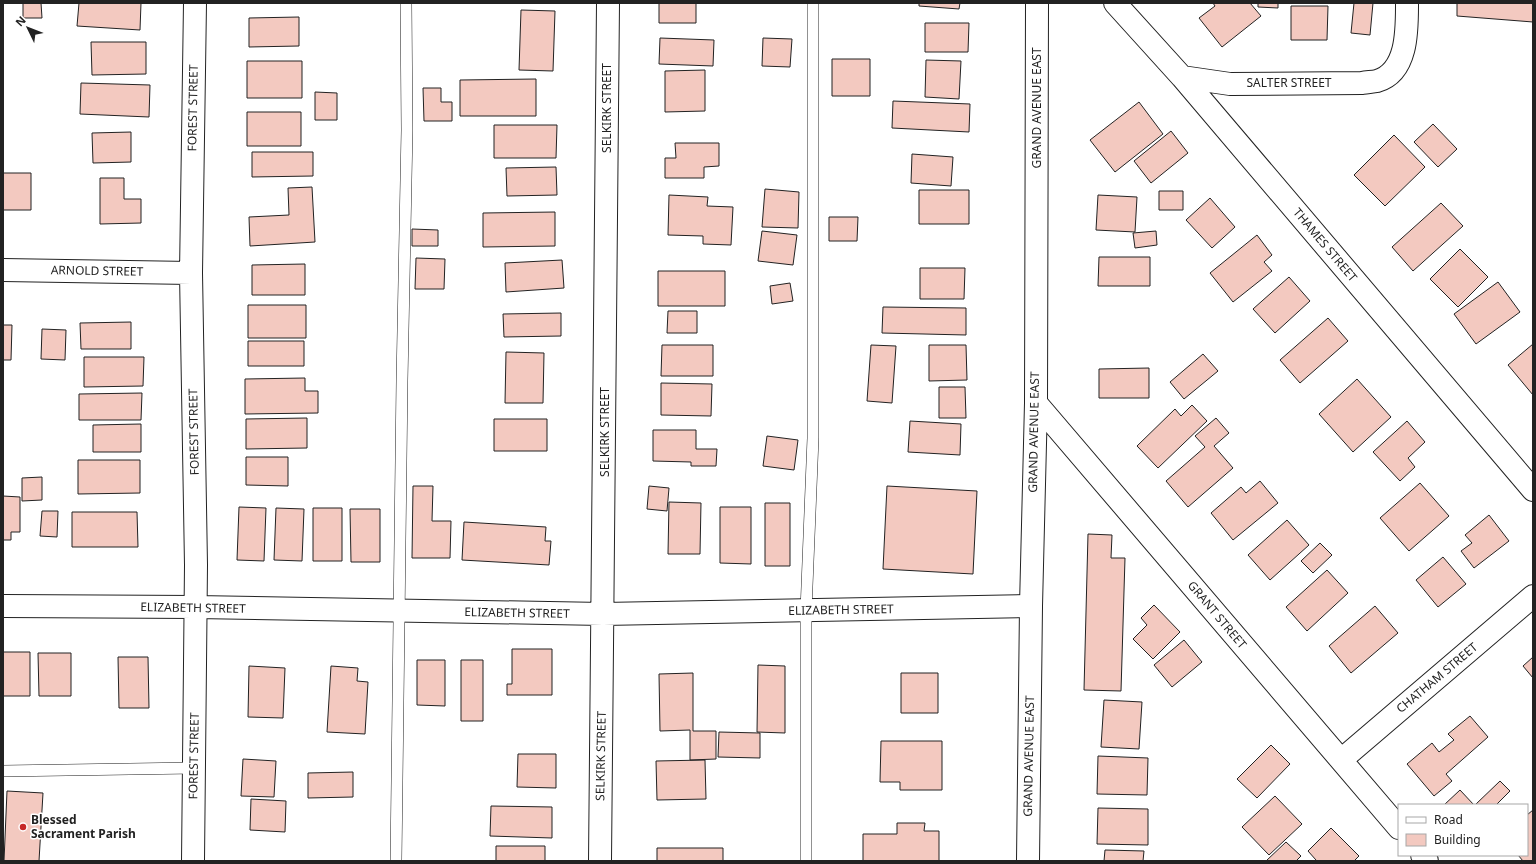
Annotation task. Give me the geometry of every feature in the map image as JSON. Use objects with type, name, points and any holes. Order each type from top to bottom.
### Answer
[{"type":"street","name":"FOREST STREET","points":[[193,861],[196,607],[191,273],[195,3]]},
{"type":"street","name":"SELKIRK STREET","points":[[600,861],[608,3]]},
{"type":"street","name":"GRAND AVENUE EAST","points":[[1028,861],[1031,606],[1036,403],[1037,3]]},
{"type":"street","name":"THAMES STREET","points":[[1115,3],[1182,77],[1533,490]]},
{"type":"street","name":"SALTER STREET","points":[[1182,77],[1230,84],[1362,83],[1378,81],[1393,71],[1403,52],[1407,32],[1407,3]]},
{"type":"street","name":"ARNOLD STREET","points":[[3,270],[191,273]]},
{"type":"street","name":"GRANT STREET","points":[[1036,403],[1398,827]]},
{"type":"street","name":"CHATHAM STREET","points":[[1341,760],[1533,596]]},
{"type":"street","name":"ELIZABETH STREET","points":[[3,606],[196,607],[399,612],[603,614],[1031,606]]},
{"type":"lane","points":[[396,861],[407,130],[406,3]]},
{"type":"lane","points":[[806,861],[806,611],[813,438],[813,3]]},
{"type":"lane","points":[[3,771],[193,768]]},
{"type":"building","points":[[23,3],[41,3],[42,18],[23,18]]},
{"type":"building","points":[[79,3],[141,3],[140,30],[77,26]]},
{"type":"building","points":[[659,3],[696,3],[696,23],[659,23]]},
{"type":"building","points":[[919,3],[960,3],[959,9],[919,6]]},
{"type":"building","points":[[1213,3],[1250,3],[1261,16],[1222,47],[1199,18],[1215,6]]},
{"type":"building","points":[[1258,3],[1278,3],[1278,8],[1258,7]]},
{"type":"building","points":[[1354,3],[1373,3],[1370,35],[1351,33]]},
{"type":"building","points":[[1457,3],[1533,3],[1533,22],[1457,16]]},
{"type":"building","points":[[1291,6],[1328,6],[1327,40],[1291,40]]},
{"type":"building","points":[[521,10],[555,11],[553,71],[519,70]]},
{"type":"building","points":[[299,17],[299,46],[249,47],[249,18]]},
{"type":"building","points":[[925,23],[969,23],[968,52],[925,52]]},
{"type":"building","points":[[660,38],[714,40],[713,66],[659,64]]},
{"type":"building","points":[[763,38],[792,39],[790,67],[762,66]]},
{"type":"building","points":[[91,42],[146,42],[146,74],[92,75]]},
{"type":"building","points":[[832,59],[870,59],[870,96],[832,96]]},
{"type":"building","points":[[926,60],[961,61],[959,99],[925,97]]},
{"type":"building","points":[[247,61],[302,61],[302,98],[247,98]]},
{"type":"building","points":[[705,70],[705,111],[665,112],[665,71]]},
{"type":"building","points":[[536,79],[536,116],[460,116],[460,80]]},
{"type":"building","points":[[81,83],[150,85],[149,117],[80,114]]},
{"type":"building","points":[[423,88],[441,88],[441,102],[452,102],[452,121],[424,121]]},
{"type":"building","points":[[315,92],[337,93],[337,120],[315,120]]},
{"type":"building","points":[[893,101],[970,104],[969,132],[892,128]]},
{"type":"building","points":[[1139,102],[1163,134],[1115,172],[1090,140]]},
{"type":"building","points":[[247,112],[301,112],[301,146],[247,146]]},
{"type":"building","points":[[1433,124],[1457,149],[1438,167],[1414,142]]},
{"type":"building","points":[[494,125],[557,125],[556,158],[494,158]]},
{"type":"building","points":[[1171,131],[1188,153],[1151,183],[1134,161]]},
{"type":"building","points":[[131,132],[131,162],[93,163],[92,133]]},
{"type":"building","points":[[1394,135],[1425,167],[1385,206],[1354,175]]},
{"type":"building","points":[[675,143],[719,143],[719,166],[704,167],[704,178],[665,178],[665,158],[676,158]]},
{"type":"building","points":[[252,152],[313,152],[313,176],[252,177]]},
{"type":"building","points":[[912,154],[953,157],[951,186],[911,183]]},
{"type":"building","points":[[556,167],[557,195],[507,196],[506,168]]},
{"type":"building","points":[[3,173],[31,173],[31,210],[3,210]]},
{"type":"building","points":[[100,178],[124,178],[124,199],[141,199],[141,223],[100,224]]},
{"type":"building","points":[[312,187],[315,242],[250,246],[249,217],[289,215],[288,188]]},
{"type":"building","points":[[765,189],[799,192],[798,228],[762,227]]},
{"type":"building","points":[[919,190],[969,190],[969,224],[919,224]]},
{"type":"building","points":[[1159,191],[1183,191],[1183,210],[1159,210]]},
{"type":"building","points":[[669,195],[708,197],[707,206],[733,207],[731,245],[703,244],[703,236],[668,235]]},
{"type":"building","points":[[1098,195],[1137,197],[1135,232],[1096,230]]},
{"type":"building","points":[[1210,198],[1235,227],[1212,248],[1186,220]]},
{"type":"building","points":[[1441,203],[1463,226],[1413,271],[1392,247]]},
{"type":"building","points":[[555,212],[555,246],[483,247],[483,213]]},
{"type":"building","points":[[829,217],[858,217],[857,241],[829,241]]},
{"type":"building","points":[[412,229],[438,230],[438,246],[412,246]]},
{"type":"building","points":[[762,231],[797,235],[793,265],[758,261]]},
{"type":"building","points":[[1156,231],[1157,245],[1135,248],[1133,233]]},
{"type":"building","points":[[1257,235],[1272,255],[1264,262],[1272,271],[1233,302],[1210,273]]},
{"type":"building","points":[[1460,249],[1488,277],[1458,307],[1430,279]]},
{"type":"building","points":[[1099,257],[1150,257],[1150,286],[1098,286]]},
{"type":"building","points":[[416,258],[445,259],[444,289],[415,289]]},
{"type":"building","points":[[562,260],[564,288],[506,292],[505,263]]},
{"type":"building","points":[[305,264],[305,295],[252,295],[252,265]]},
{"type":"building","points":[[920,268],[965,268],[964,299],[920,299]]},
{"type":"building","points":[[658,271],[725,271],[725,306],[658,306]]},
{"type":"building","points":[[1289,277],[1310,301],[1275,333],[1253,309]]},
{"type":"building","points":[[1498,282],[1520,312],[1476,344],[1454,314]]},
{"type":"building","points":[[790,283],[793,301],[772,304],[770,286]]},
{"type":"building","points":[[248,305],[306,305],[306,338],[248,338]]},
{"type":"building","points":[[883,307],[966,308],[966,335],[882,333]]},
{"type":"building","points":[[668,311],[697,311],[697,333],[667,333]]},
{"type":"building","points":[[561,313],[561,336],[504,337],[503,314]]},
{"type":"building","points":[[1328,318],[1348,341],[1300,383],[1280,360]]},
{"type":"building","points":[[131,322],[131,349],[81,349],[80,323]]},
{"type":"building","points":[[3,325],[12,325],[11,360],[3,360]]},
{"type":"building","points":[[42,329],[66,330],[65,360],[41,359]]},
{"type":"building","points":[[248,341],[304,341],[304,366],[248,366]]},
{"type":"building","points":[[1533,344],[1533,395],[1508,365]]},
{"type":"building","points":[[662,345],[713,345],[713,376],[661,376]]},
{"type":"building","points":[[871,345],[896,346],[892,403],[867,401]]},
{"type":"building","points":[[929,345],[966,345],[967,380],[929,381]]},
{"type":"building","points":[[506,352],[544,353],[543,403],[505,403]]},
{"type":"building","points":[[1203,354],[1218,371],[1184,399],[1170,382]]},
{"type":"building","points":[[84,357],[144,357],[143,386],[84,387]]},
{"type":"building","points":[[1149,368],[1149,398],[1099,398],[1099,369]]},
{"type":"building","points":[[305,378],[305,391],[318,391],[318,413],[245,414],[245,379]]},
{"type":"building","points":[[1357,379],[1391,417],[1353,452],[1319,414]]},
{"type":"building","points":[[661,383],[712,384],[711,416],[661,415]]},
{"type":"building","points":[[939,387],[965,387],[966,418],[939,418]]},
{"type":"building","points":[[142,393],[141,420],[79,420],[79,394]]},
{"type":"building","points":[[1192,405],[1207,421],[1158,468],[1137,446],[1175,409],[1181,416]]},
{"type":"building","points":[[307,418],[307,448],[246,449],[246,419]]},
{"type":"building","points":[[1216,418],[1229,433],[1214,446],[1233,468],[1188,507],[1166,481],[1205,447],[1195,436]]},
{"type":"building","points":[[494,419],[547,419],[547,451],[494,451]]},
{"type":"building","points":[[910,421],[961,424],[960,455],[908,452]]},
{"type":"building","points":[[1407,421],[1425,442],[1408,458],[1415,467],[1400,481],[1373,452]]},
{"type":"building","points":[[141,424],[141,452],[93,452],[93,425]]},
{"type":"building","points":[[653,430],[696,430],[696,449],[717,449],[716,466],[691,466],[691,462],[653,461]]},
{"type":"building","points":[[767,436],[798,440],[794,470],[763,466]]},
{"type":"building","points":[[246,457],[288,457],[288,486],[246,485]]},
{"type":"building","points":[[78,460],[140,460],[140,493],[78,494]]},
{"type":"building","points":[[42,477],[42,500],[22,501],[22,478]]},
{"type":"building","points":[[1260,481],[1278,503],[1233,540],[1211,513],[1241,487],[1246,493]]},
{"type":"building","points":[[1420,483],[1449,516],[1409,551],[1380,518]]},
{"type":"building","points":[[413,486],[433,486],[432,521],[451,521],[450,558],[412,558]]},
{"type":"building","points":[[649,486],[669,488],[667,511],[647,509]]},
{"type":"building","points":[[887,486],[977,491],[973,574],[883,569]]},
{"type":"building","points":[[3,496],[20,497],[20,532],[11,532],[11,540],[3,540]]},
{"type":"building","points":[[669,502],[701,503],[700,554],[668,554]]},
{"type":"building","points":[[765,503],[790,503],[790,566],[765,566]]},
{"type":"building","points":[[239,507],[266,508],[264,561],[237,560]]},
{"type":"building","points":[[720,507],[751,507],[751,564],[720,563]]},
{"type":"building","points":[[276,508],[304,509],[302,561],[274,560]]},
{"type":"building","points":[[313,508],[342,508],[342,561],[313,561]]},
{"type":"building","points":[[350,509],[380,509],[380,562],[351,562]]},
{"type":"building","points":[[42,511],[58,511],[57,537],[40,536]]},
{"type":"building","points":[[72,512],[137,512],[138,547],[72,547]]},
{"type":"building","points":[[1489,515],[1509,541],[1474,568],[1461,551],[1472,543],[1465,535]]},
{"type":"building","points":[[1287,520],[1309,545],[1270,580],[1248,555]]},
{"type":"building","points":[[464,522],[546,527],[545,541],[551,541],[549,565],[462,560]]},
{"type":"building","points":[[1088,534],[1112,535],[1111,558],[1125,558],[1121,691],[1084,690]]},
{"type":"building","points":[[1320,543],[1332,555],[1313,573],[1301,561]]},
{"type":"building","points":[[1443,557],[1466,584],[1438,607],[1416,580]]},
{"type":"building","points":[[1327,570],[1348,593],[1307,631],[1286,607]]},
{"type":"building","points":[[1154,605],[1180,632],[1153,659],[1133,639],[1147,625],[1141,618]]},
{"type":"building","points":[[1375,606],[1398,633],[1351,673],[1329,646]]},
{"type":"building","points":[[1184,640],[1202,662],[1172,687],[1154,665]]},
{"type":"building","points":[[512,649],[552,649],[552,695],[507,695],[507,684],[512,684]]},
{"type":"building","points":[[3,652],[30,652],[30,696],[3,696]]},
{"type":"building","points":[[38,653],[71,653],[71,696],[39,696]]},
{"type":"building","points":[[118,657],[148,657],[149,708],[119,708]]},
{"type":"building","points":[[1533,657],[1533,678],[1523,666]]},
{"type":"building","points":[[417,660],[445,660],[445,706],[417,705]]},
{"type":"building","points":[[461,660],[483,660],[483,721],[461,721]]},
{"type":"building","points":[[758,665],[785,666],[785,733],[757,732]]},
{"type":"building","points":[[249,666],[285,668],[283,718],[248,717]]},
{"type":"building","points":[[331,666],[358,668],[357,681],[368,682],[365,734],[327,732]]},
{"type":"building","points":[[693,673],[693,731],[716,731],[716,759],[690,760],[690,730],[660,731],[659,674]]},
{"type":"building","points":[[901,673],[938,673],[938,713],[901,713]]},
{"type":"building","points":[[1104,700],[1142,702],[1139,749],[1101,747]]},
{"type":"building","points":[[1470,716],[1488,737],[1446,774],[1452,781],[1434,796],[1407,764],[1432,743],[1439,752],[1454,740],[1448,734]]},
{"type":"building","points":[[719,732],[760,733],[760,758],[718,757]]},
{"type":"building","points":[[881,741],[942,741],[942,790],[900,790],[900,782],[880,782]]},
{"type":"building","points":[[1271,745],[1290,764],[1257,798],[1237,779]]},
{"type":"building","points":[[518,754],[556,754],[556,788],[517,787]]},
{"type":"building","points":[[1098,756],[1148,758],[1147,795],[1097,794]]},
{"type":"building","points":[[243,759],[276,761],[274,797],[241,796]]},
{"type":"building","points":[[705,760],[706,799],[657,800],[656,761]]},
{"type":"building","points":[[353,772],[353,797],[308,798],[308,773]]},
{"type":"building","points":[[1500,781],[1510,791],[1497,804],[1476,804]]},
{"type":"building","points":[[1460,790],[1473,804],[1445,804]]},
{"type":"building","name":"Blessed Sacrament Parish","points":[[7,791],[43,793],[39,861],[4,861]]},
{"type":"building","points":[[1275,796],[1302,824],[1269,855],[1242,827]]},
{"type":"building","points":[[251,799],[286,801],[285,832],[250,830]]},
{"type":"building","points":[[491,806],[552,807],[552,838],[490,836]]},
{"type":"building","points":[[1098,808],[1148,809],[1148,845],[1097,844]]},
{"type":"building","points":[[1533,810],[1533,861],[1523,861],[1519,856],[1528,856],[1528,814]]},
{"type":"building","points":[[897,823],[925,823],[924,831],[939,831],[939,861],[863,861],[863,834],[897,834]]},
{"type":"building","points":[[1331,828],[1359,856],[1354,861],[1315,861],[1316,860],[1308,851]]},
{"type":"building","points":[[1286,842],[1301,856],[1296,861],[1266,861]]},
{"type":"building","points":[[496,846],[545,846],[545,861],[496,861]]},
{"type":"building","points":[[657,848],[723,848],[723,861],[657,861]]},
{"type":"building","points":[[1105,850],[1144,851],[1143,861],[1104,861]]},
{"type":"place","name":"Blessed Sacrament Parish","points":[[23,827]]}]
